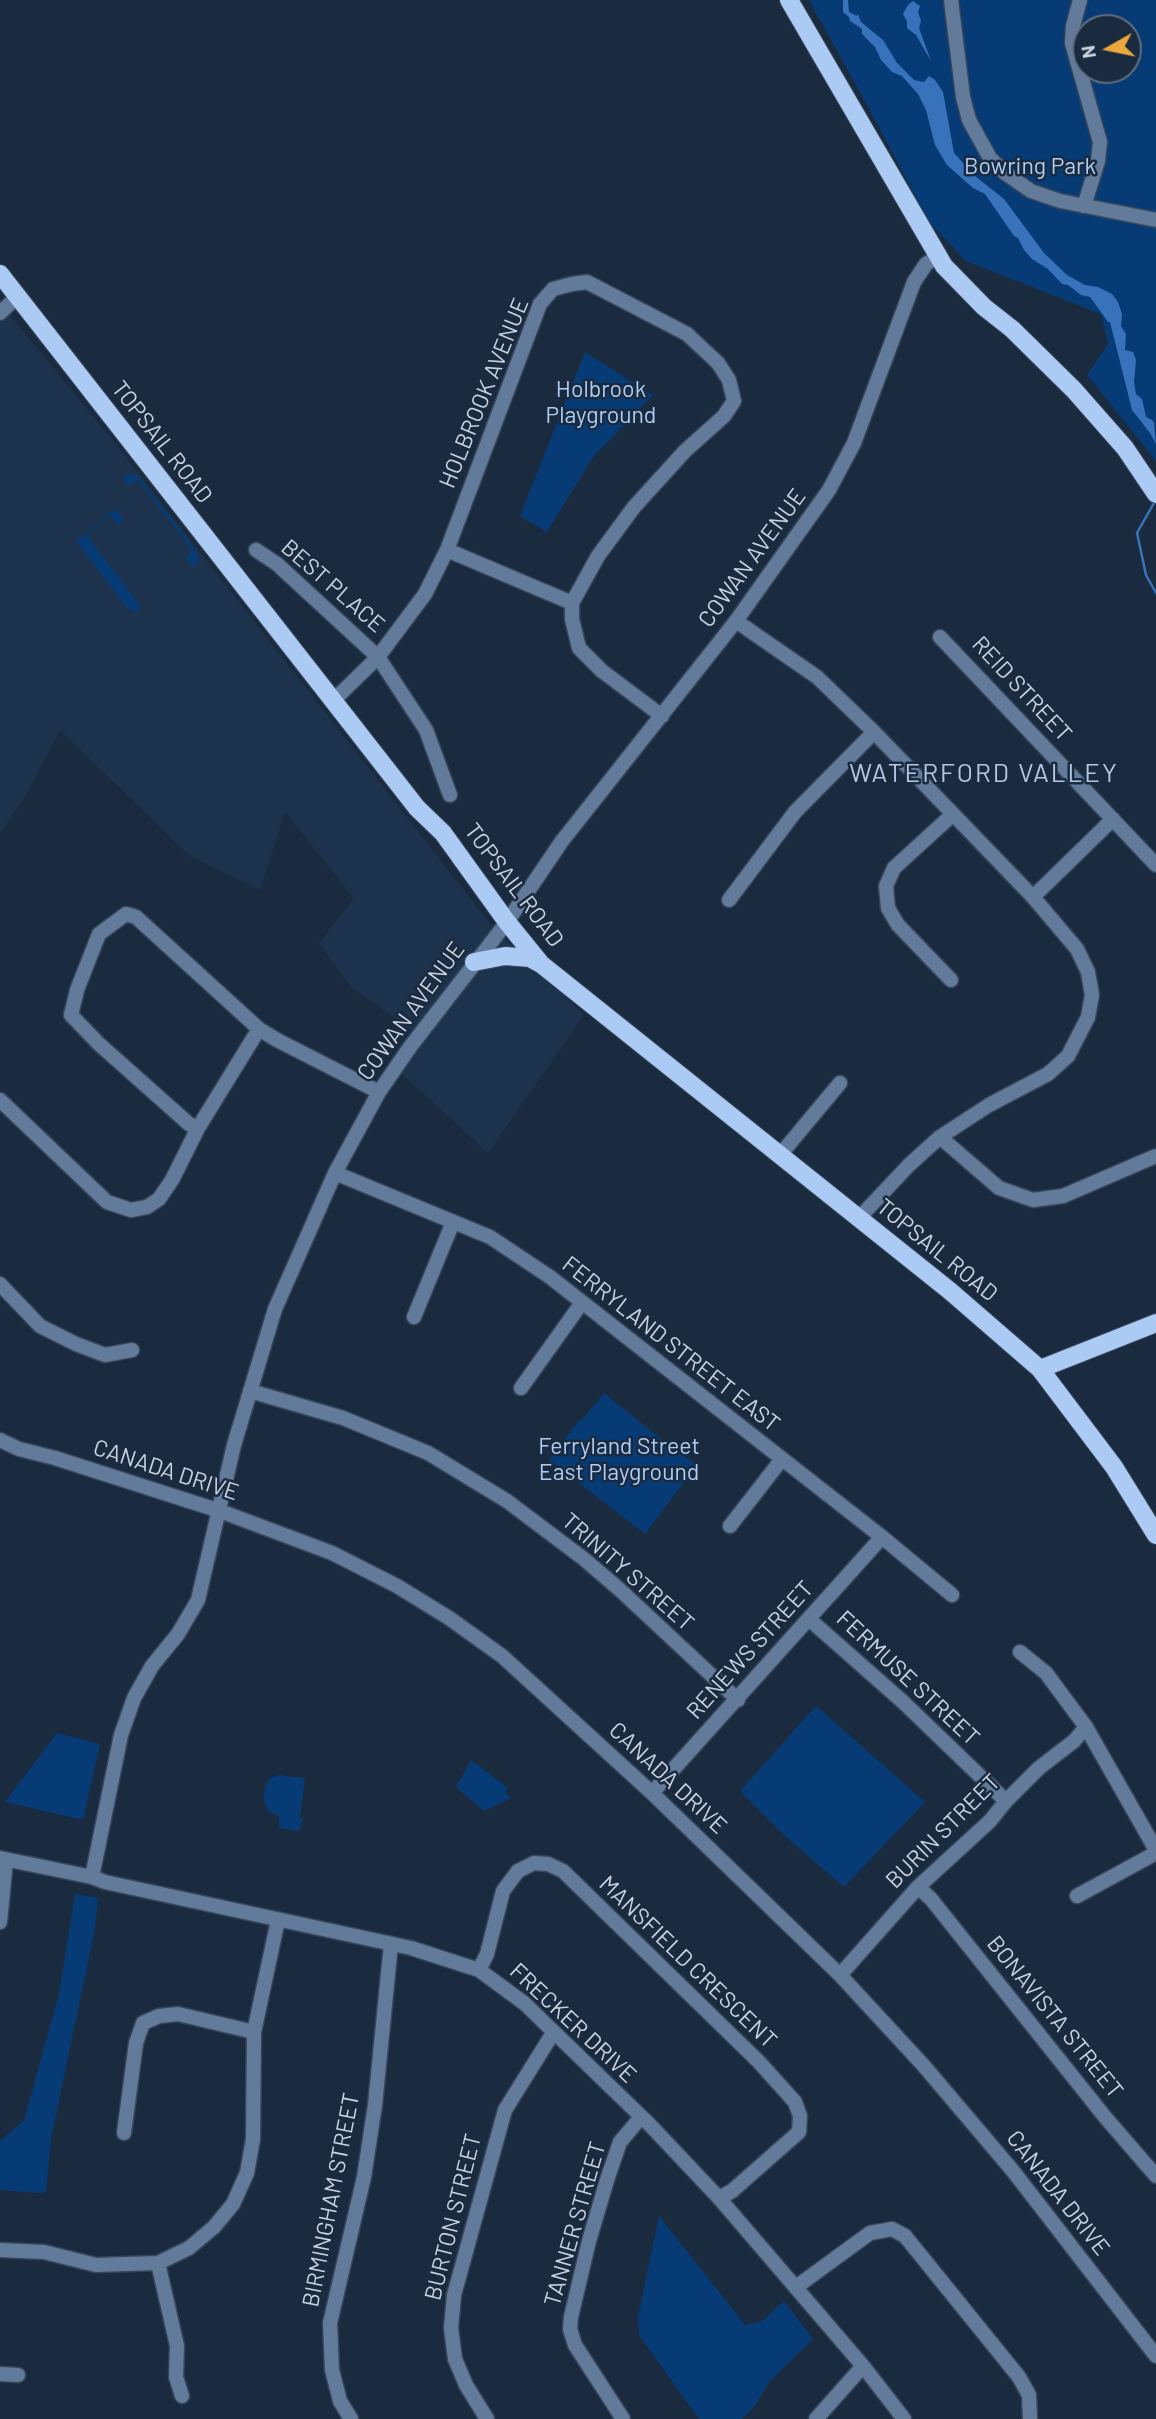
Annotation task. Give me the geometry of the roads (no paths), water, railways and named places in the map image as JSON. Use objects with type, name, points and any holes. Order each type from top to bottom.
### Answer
[{"type":"main road","points":[[789,0],[938,256],[993,300],[1012,329],[1074,390],[1125,448],[1156,494]]},
{"type":"main road","name":"TOPSAIL ROAD","points":[[0,274],[417,808],[443,833],[541,964],[950,1291],[1040,1369],[1114,1467],[1156,1535]]},
{"type":"main road","points":[[474,962],[505,956],[530,958],[541,964]]},
{"type":"main road","points":[[1040,1369],[1156,1323]]},
{"type":"street","points":[[951,0],[966,108],[969,120],[990,158],[1005,173],[1031,191],[1060,201],[1156,220]]},
{"type":"street","points":[[1080,0],[1073,26],[1072,43],[1100,142],[1088,206]]},
{"type":"street","name":"COWAN AVENUE","points":[[92,1877],[121,1735],[134,1698],[152,1666],[178,1634],[198,1600],[250,1391],[275,1309],[335,1173],[379,1092],[474,962],[507,922],[562,841],[736,621],[829,490],[855,443],[914,282],[926,264],[938,256]]},
{"type":"street","name":"HOLBROOK AVENUE","points":[[334,700],[378,657],[425,594],[447,550],[540,304],[553,289],[587,282],[687,334],[718,363],[729,380],[734,401],[724,416],[685,451],[634,507],[598,556],[572,603]]},
{"type":"street","points":[[0,313],[17,297]]},
{"type":"street","name":"BEST PLACE","points":[[256,550],[277,564],[378,657],[426,730],[450,795]]},
{"type":"street","points":[[447,550],[572,603],[572,619],[579,648],[602,671],[662,716]]},
{"type":"street","points":[[736,621],[817,677],[874,732],[1033,897],[1077,949],[1088,972],[1091,995],[1088,1017],[1068,1056],[1048,1074],[989,1105],[940,1137],[909,1165],[859,1218]]},
{"type":"street","name":"REID STREET","points":[[940,637],[1156,865]]},
{"type":"street","points":[[729,900],[800,806],[874,732]]},
{"type":"street","points":[[951,980],[898,925],[887,908],[886,886],[894,868],[952,815]]},
{"type":"street","points":[[1033,897],[1113,819]]},
{"type":"street","points":[[198,1128],[189,1124],[99,1044],[71,1015],[77,990],[99,934],[126,914],[136,917],[260,1029],[379,1092]]},
{"type":"street","points":[[0,1100],[107,1202],[131,1210],[147,1207],[159,1199],[172,1180],[198,1128],[260,1029]]},
{"type":"street","points":[[780,1155],[840,1083]]},
{"type":"street","points":[[940,1137],[999,1188],[1033,1200],[1063,1196],[1156,1156]]},
{"type":"street","name":"FERRYLAND STREET EAST","points":[[335,1173],[491,1237],[550,1277],[952,1595]]},
{"type":"street","points":[[414,1317],[453,1222]]},
{"type":"street","points":[[0,1284],[40,1326],[76,1344],[105,1355],[132,1350]]},
{"type":"street","points":[[521,1388],[581,1304]]},
{"type":"street","name":"TRINITY STREET","points":[[250,1391],[343,1418],[428,1453],[507,1501],[610,1581],[737,1700]]},
{"type":"street","name":"CANADA DRIVE","points":[[0,1440],[19,1449],[219,1511],[332,1552],[397,1586],[449,1618],[502,1656],[652,1793],[840,1975],[924,2066],[1013,2171],[1156,2356]]},
{"type":"street","points":[[730,1526],[782,1459]]},
{"type":"street","name":"RENEWS STREET","points":[[652,1793],[882,1537]]},
{"type":"street","name":"FERMUSE STREET","points":[[809,1619],[902,1701],[1006,1801]]},
{"type":"street","points":[[1020,1652],[1046,1673],[1086,1727],[1156,1851],[1077,1896]]},
{"type":"street","name":"BURIN STREET","points":[[840,1975],[918,1887],[990,1821],[1039,1768],[1074,1741],[1086,1727]]},
{"type":"street","points":[[0,1922],[3,1859]]},
{"type":"street","name":"FRECKER DRIVE","points":[[3,1859],[391,1944],[479,1970],[524,2003],[641,2117],[719,2198],[863,2366],[904,2419]]},
{"type":"street","name":"MANSFIELD CRESCENT","points":[[479,1970],[487,1954],[503,1891],[518,1871],[534,1863],[548,1864],[563,1871],[759,2062],[795,2102],[800,2116],[799,2132],[732,2191],[719,2198]]},
{"type":"street","name":"BONAVISTA STREET","points":[[918,1887],[931,1899],[1156,2176]]},
{"type":"street","points":[[0,2250],[44,2252],[96,2265],[158,2263],[189,2248],[214,2227],[233,2203],[247,2173],[253,2139],[254,2032],[278,1920]]},
{"type":"street","name":"BIRMINGHAM STREET","points":[[351,2419],[340,2401],[332,2370],[330,2323],[364,2177],[375,2105],[391,1944]]},
{"type":"street","points":[[124,2133],[136,2043],[143,2023],[159,2016],[178,2014],[254,2032]]},
{"type":"street","name":"BURTON STREET","points":[[487,2419],[466,2385],[456,2359],[451,2328],[454,2295],[505,2110],[553,2033]]},
{"type":"street","name":"TANNER STREET","points":[[623,2419],[575,2345],[570,2329],[589,2241],[607,2180],[620,2142],[641,2117]]},
{"type":"street","points":[[796,2287],[870,2233],[892,2229],[905,2236],[1019,2377],[1029,2395],[1030,2419]]},
{"type":"street","points":[[158,2263],[177,2346],[176,2377],[181,2396]]},
{"type":"street","points":[[816,2419],[863,2366]]},
{"type":"street","points":[[0,2374],[18,2375]]},
{"type":"waterway","points":[[1155,501],[1137,533],[1146,575],[1156,593]]},
{"type":"district","name":"WATERFORD VALLEY","points":[[984,773]]},
{"type":"park label","name":"Bowring Park","points":[[1030,166]]},
{"type":"park label","name":"Holbrook Playground","points":[[601,402]]},
{"type":"park label","name":"Ferryland Street East Playground","points":[[619,1459]]}]
